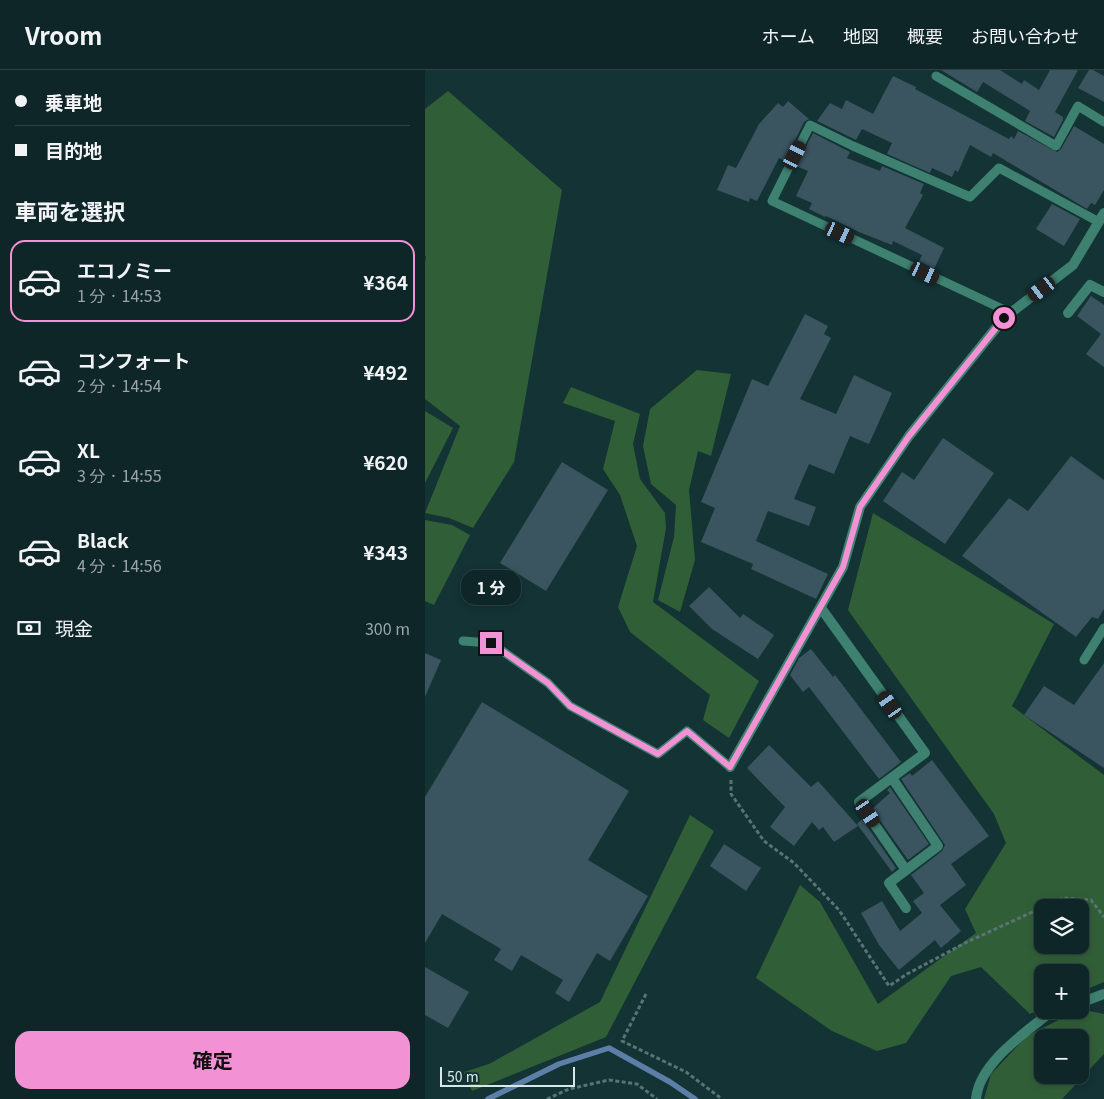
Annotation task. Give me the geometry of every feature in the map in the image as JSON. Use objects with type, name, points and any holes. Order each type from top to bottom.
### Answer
[{"type":"street","points":[[730,767],[843,567],[860,507],[909,436],[1004,318],[1073,265],[1102,217]]},
{"type":"street","points":[[1068,313],[1090,285],[1104,292]]},
{"type":"street","points":[[821,608],[925,753],[859,802],[906,870]]},
{"type":"street","points":[[891,778],[938,846],[889,883],[906,908]]},
{"type":"street","points":[[1089,1000],[1104,994]]},
{"type":"street","points":[[976,1099],[977,1091],[987,1071],[1014,1042],[1042,1019]]},
{"type":"lane","points":[[936,76],[1056,146],[1077,106],[1104,122]]},
{"type":"lane","points":[[1011,313],[772,201],[810,124],[853,146],[970,197],[999,168],[1102,217]]},
{"type":"lane","points":[[1084,660],[1104,628]]},
{"type":"lane","points":[[463,641],[491,643],[548,683],[570,706],[658,754],[687,731],[730,767]]},
{"type":"path","points":[[646,994],[622,1041],[686,1072],[722,1099]]},
{"type":"path","points":[[547,1099],[569,1089],[609,1080],[637,1084],[657,1099]]},
{"type":"green space","points":[[448,91],[562,190],[514,462],[473,528],[449,518],[425,513],[460,426],[425,399],[425,109]]},
{"type":"green space","points":[[697,370],[731,374],[711,456],[698,451],[689,490],[695,560],[680,612],[658,600],[674,537],[676,505],[651,484],[643,446],[650,409]]},
{"type":"green space","points":[[571,387],[640,414],[633,444],[640,479],[665,513],[666,528],[653,602],[759,681],[729,738],[703,720],[710,695],[630,632],[618,607],[637,546],[620,495],[603,469],[615,421],[563,403]]},
{"type":"green space","points":[[425,411],[453,428],[425,483]]},
{"type":"green space","points":[[873,513],[1054,624],[1012,706],[1104,775],[1104,982],[1089,988],[1089,964],[1034,964],[1034,1012],[1030,1014],[981,967],[951,976],[906,1043],[877,1051],[832,1031],[756,978],[800,885],[820,902],[878,1004],[976,933],[965,909],[1006,843],[994,814],[848,610]]},
{"type":"green space","points":[[425,520],[452,525],[470,535],[434,605],[425,601]]},
{"type":"green space","points":[[690,815],[714,831],[606,1037],[472,1091],[464,1072],[489,1064],[600,1002]]},
{"type":"green space","points":[[1089,1011],[1104,1014],[1104,1054],[1089,1070],[1089,1029],[1041,1029],[1060,1019],[1089,1019]]},
{"type":"green space","points":[[1034,1032],[1034,1084],[1076,1084],[1062,1099],[984,1099],[991,1074],[1027,1036]]},
{"type":"building","points":[[941,70],[1000,70],[1022,84],[1024,80],[1039,90],[1050,70],[1078,70],[1055,112],[1063,117],[1063,120],[1054,137],[1025,121],[1030,111],[983,82],[977,92]]},
{"type":"building","points":[[1089,70],[1104,76],[1104,102],[1078,88]]},
{"type":"building","points":[[893,76],[1009,139],[1011,136],[1014,139],[1018,131],[1057,152],[1061,149],[1074,126],[1104,144],[1104,190],[1095,205],[1091,203],[1087,209],[993,153],[991,157],[970,145],[958,172],[955,170],[952,177],[932,168],[930,173],[887,154],[892,143],[862,129],[856,140],[817,121],[830,103],[842,109],[846,100],[873,114]]},
{"type":"building","points":[[788,101],[809,119],[804,122],[785,161],[779,158],[757,201],[750,198],[749,202],[717,190],[728,165],[736,168],[759,124],[778,103],[783,107]]},
{"type":"building","points":[[813,133],[850,152],[847,158],[880,171],[882,166],[924,184],[920,193],[923,195],[905,228],[944,248],[934,269],[919,261],[922,255],[893,241],[892,245],[825,217],[809,209],[812,203],[796,196],[808,171],[796,166]]},
{"type":"building","points":[[1052,204],[1080,219],[1064,246],[1036,229]]},
{"type":"building","points":[[1091,296],[1104,305],[1104,367],[1086,354],[1101,334],[1077,316]]},
{"type":"building","points":[[805,314],[828,326],[824,334],[831,338],[800,399],[836,414],[854,375],[892,393],[869,444],[850,436],[834,474],[809,464],[794,499],[816,507],[809,526],[768,511],[756,541],[828,574],[816,599],[751,569],[753,564],[701,542],[715,508],[701,502],[752,379],[768,386]]},
{"type":"building","points":[[943,438],[994,473],[945,544],[883,501],[902,472],[914,480]]},
{"type":"building","points":[[1071,456],[1104,480],[1104,609],[1098,619],[1092,617],[1076,637],[962,556],[1009,498],[1028,511]]},
{"type":"building","points":[[562,462],[608,490],[546,591],[500,563]]},
{"type":"building","points":[[709,587],[740,618],[743,614],[774,635],[758,659],[712,629],[689,606]]},
{"type":"building","points":[[811,649],[833,677],[835,675],[901,762],[879,779],[809,687],[803,692],[790,675],[799,658]]},
{"type":"building","points":[[425,653],[441,660],[425,697]]},
{"type":"building","points":[[1104,663],[1104,768],[1024,715],[1044,686],[1074,705]]},
{"type":"building","points":[[482,702],[629,791],[588,860],[648,896],[610,961],[597,953],[569,1002],[555,993],[563,980],[521,955],[512,971],[494,960],[501,949],[442,914],[425,943],[425,797]]},
{"type":"building","points":[[769,745],[811,787],[818,781],[858,826],[834,842],[823,827],[819,830],[812,822],[794,846],[770,827],[785,807],[747,768]]},
{"type":"building","points":[[932,760],[989,836],[951,864],[966,885],[940,905],[961,931],[941,948],[935,940],[899,970],[879,945],[861,913],[882,901],[900,931],[922,913],[913,901],[924,893],[911,875],[942,851],[945,845],[901,779],[910,773],[912,776]]},
{"type":"building","points":[[890,787],[929,844],[908,860],[872,809],[890,793],[887,790]]},
{"type":"building","points":[[862,819],[896,868],[892,872],[857,824]]},
{"type":"building","points":[[724,844],[761,868],[746,891],[710,866]]},
{"type":"building","points":[[425,967],[469,992],[448,1028],[425,1015]]},
{"type":"waterway","points":[[488,1099],[559,1064],[609,1048],[670,1082],[695,1099]]},
{"type":"route","points":[[491,643],[548,683],[570,706],[658,754],[687,731],[730,767],[843,567],[860,507],[909,436],[1004,318]]}]
